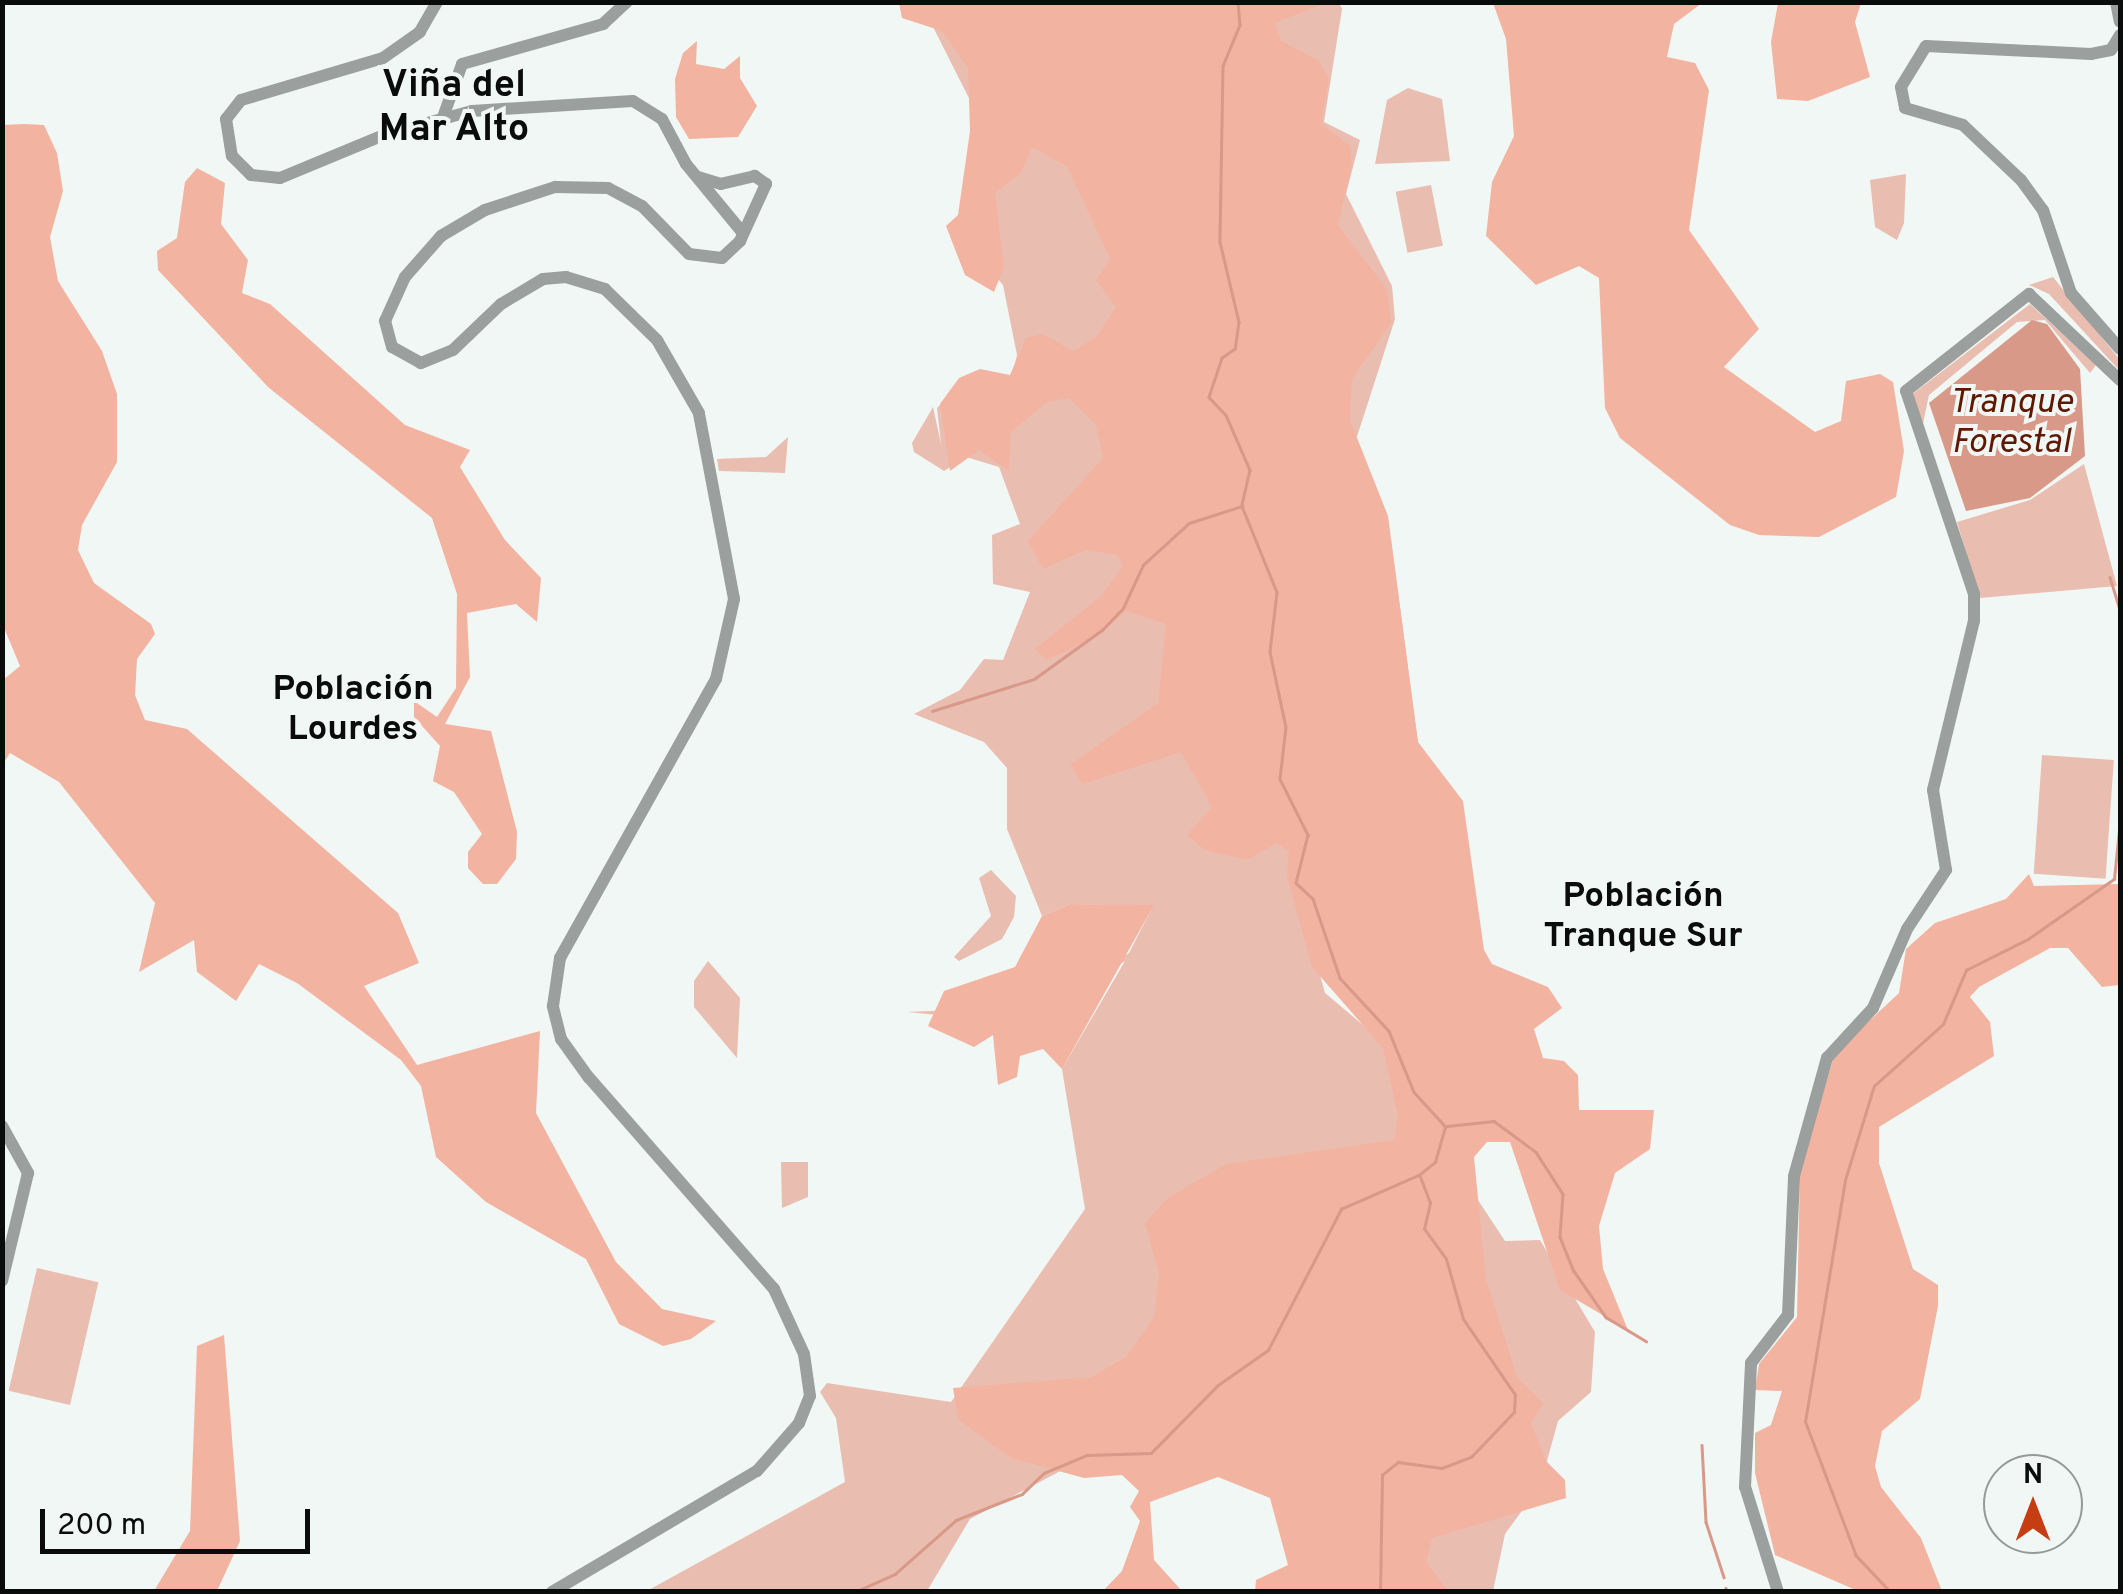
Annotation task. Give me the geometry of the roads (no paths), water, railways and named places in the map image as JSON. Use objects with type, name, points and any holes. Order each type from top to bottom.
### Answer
[{"type":"street","points":[[437,2],[398,50],[258,90],[230,111],[225,132],[239,165],[264,179],[472,112],[633,102],[662,119],[698,177],[717,189],[742,232]]},
{"type":"street","points":[[442,120],[462,64],[603,24],[627,2]]},
{"type":"street","points":[[2116,2],[2120,22]]},
{"type":"street","points":[[2120,36],[2111,50],[2091,54],[1926,46],[1904,74],[1905,108],[1963,126],[2004,162],[2043,210],[2071,293],[2120,349]]},
{"type":"street","points":[[450,94],[472,112]]},
{"type":"street","points":[[552,1592],[777,1454],[810,1396],[787,1316],[561,1040],[552,992],[560,958],[660,787],[727,645],[734,599],[699,414],[658,340],[605,289],[581,279],[555,276],[523,289],[434,360],[400,355],[385,321],[405,277],[441,236],[485,210],[555,187],[581,184],[628,196],[698,259],[722,258],[752,216],[763,181],[749,176],[717,189]]},
{"type":"street","points":[[731,214],[752,216]]},
{"type":"street","points":[[1778,1592],[1745,1488],[1750,1363],[1788,1315],[1794,1176],[1827,1058],[1873,1008],[1907,929],[1946,870],[1933,790],[1974,621],[1974,594],[1906,391],[2028,294],[2120,380]]},
{"type":"street","points":[[2,1126],[28,1174],[2,1282]]},
{"type":"water","name":"Tranque Forestal","points":[[2032,320],[2047,324],[2080,369],[2085,456],[2030,498],[1966,511],[1929,403]]},
{"type":"waterway","points":[[1238,2],[1240,25],[1223,66],[1220,242],[1239,322],[1235,349],[1222,358],[1209,397],[1226,415],[1250,470],[1242,506],[1277,592],[1270,652],[1286,727],[1280,779],[1308,835],[1296,883],[1313,899],[1340,978],[1389,1031],[1414,1092],[1446,1127]]},
{"type":"waterway","points":[[932,711],[1034,679],[1102,630],[1123,608],[1143,565],[1189,523],[1242,506]]},
{"type":"waterway","points":[[2110,577],[2120,610]]},
{"type":"waterway","points":[[1890,1592],[1856,1556],[1805,1422],[1845,1180],[1874,1086],[1943,1024],[1966,970],[2028,939],[2114,879],[2120,820]]},
{"type":"waterway","points":[[1447,1126],[1494,1121],[1536,1152],[1563,1194],[1560,1237],[1574,1271],[1606,1317],[1646,1341]]},
{"type":"waterway","points":[[855,1592],[895,1574],[956,1520],[1022,1494],[1044,1473],[1087,1455],[1151,1453],[1218,1385],[1268,1350],[1341,1209],[1419,1175],[1435,1162],[1445,1128]]},
{"type":"waterway","points":[[1380,1592],[1382,1475],[1398,1462],[1442,1468],[1471,1457],[1514,1412],[1515,1395],[1463,1319],[1446,1259],[1424,1229],[1430,1203],[1420,1177]]},
{"type":"waterway","points":[[1702,1445],[1706,1522],[1724,1577]]},
{"type":"district","name":"Viña del Mar Alto","points":[[454,108]]},
{"type":"district","name":"Población Lourdes","points":[[353,710]]},
{"type":"district","name":"Población Tranque Sur","points":[[1643,917]]}]
